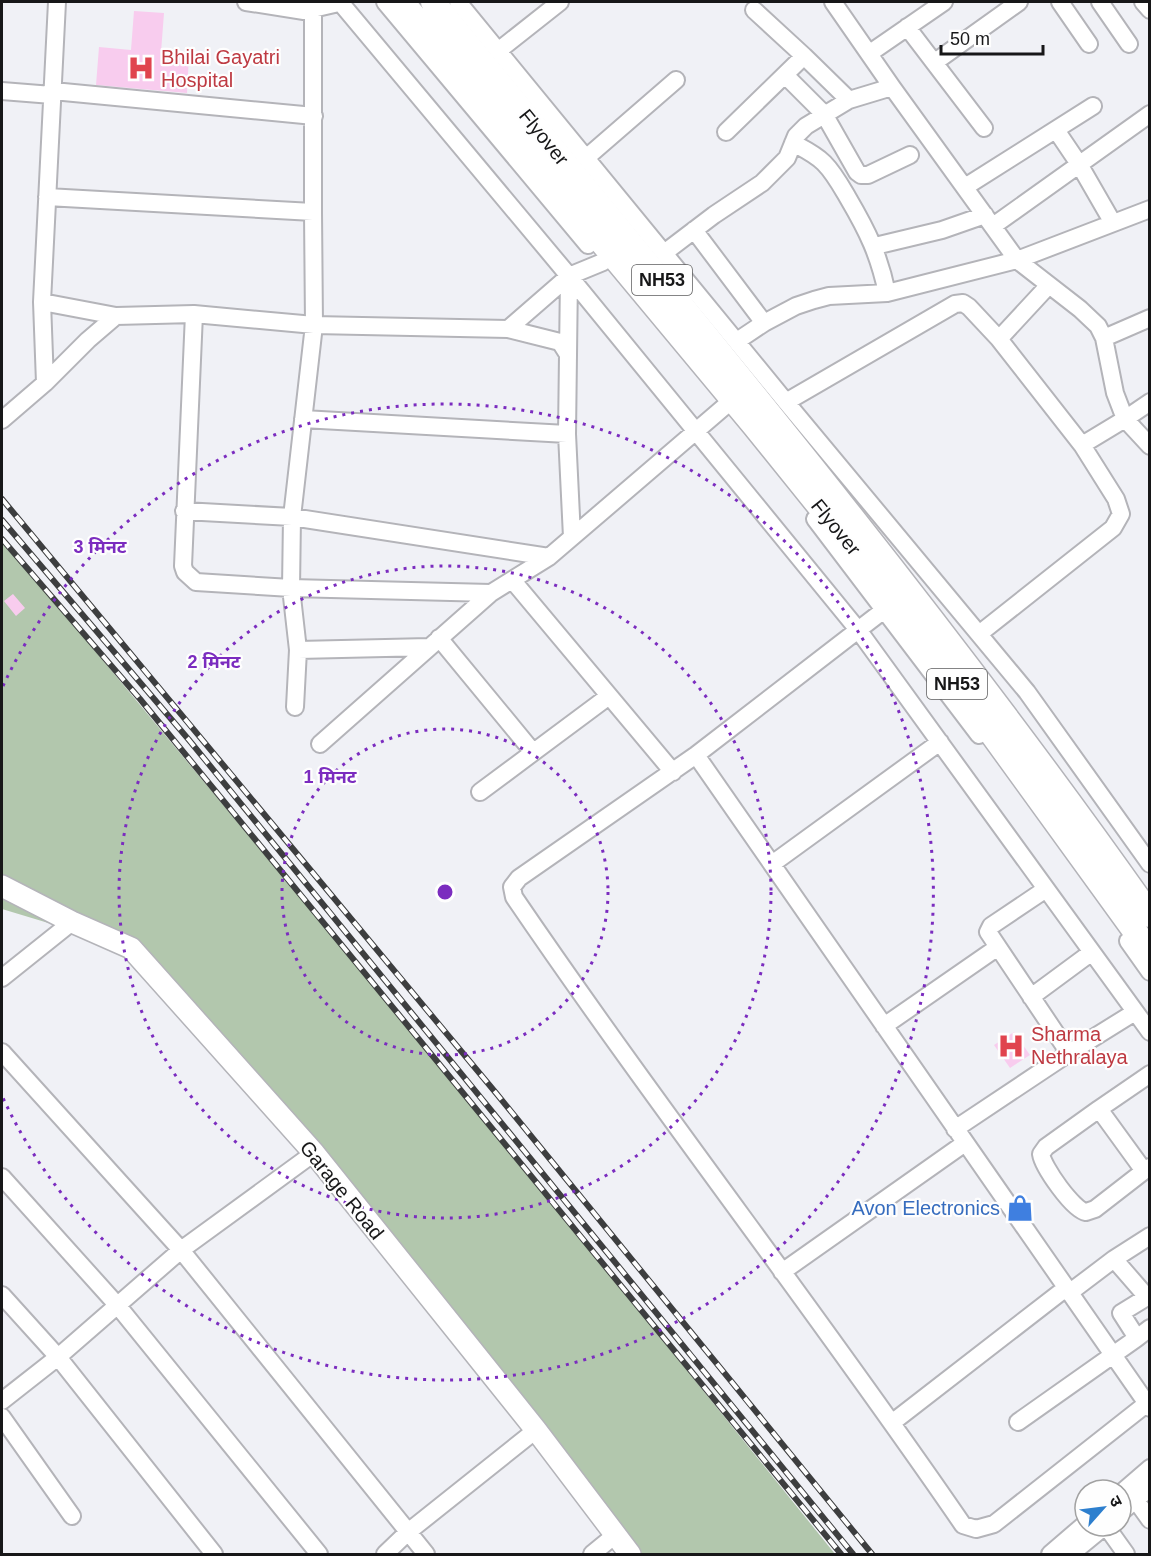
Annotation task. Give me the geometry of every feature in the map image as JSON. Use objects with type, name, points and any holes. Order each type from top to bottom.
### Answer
[{"type":"highway","name":"NH53","points":[[402,2],[511,108]]},
{"type":"highway","name":"NH53","points":[[433,2],[511,108]]},
{"type":"highway","name":"Flyover","points":[[511,108],[770,414],[915,596],[1082,818],[1149,915]]},
{"type":"highway","name":"Flyover","points":[[770,414],[895,600],[1149,952]]},
{"type":"main road","name":"Garage Road","points":[[2,886],[72,922],[131,948],[314,1153],[536,1430],[614,1536],[630,1554]]},
{"type":"street","points":[[45,383],[42,302],[57,2]]},
{"type":"street","points":[[246,2],[304,11],[341,2],[569,276],[859,631],[1149,1032]]},
{"type":"street","points":[[385,2],[511,108],[586,158],[737,341],[770,414],[979,634],[1027,692],[1149,864]]},
{"type":"street","points":[[458,2],[498,51],[511,108],[603,262],[824,530],[1041,818],[1149,972]]},
{"type":"street","points":[[498,51],[560,2]]},
{"type":"street","points":[[833,2],[870,53],[881,90],[958,177],[1017,260],[1098,326],[1104,338],[1115,393],[1125,419],[1149,443]]},
{"type":"street","points":[[870,53],[944,2]]},
{"type":"street","points":[[935,62],[1019,2]]},
{"type":"street","points":[[1060,2],[1089,44]]},
{"type":"street","points":[[1100,2],[1129,44]]},
{"type":"street","points":[[1143,2],[1149,10]]},
{"type":"street","points":[[295,707],[298,650],[291,588],[292,517],[314,325],[313,8]]},
{"type":"street","points":[[754,10],[849,100]]},
{"type":"street","points":[[907,27],[984,128]]},
{"type":"street","points":[[726,132],[804,56]]},
{"type":"street","points":[[784,75],[824,114],[857,172],[861,175],[867,175],[910,155]]},
{"type":"street","points":[[586,158],[676,80]]},
{"type":"street","points":[[664,253],[762,183],[787,158],[796,136],[806,126],[849,100],[881,90]]},
{"type":"street","points":[[2,91],[52,93],[314,116]]},
{"type":"street","points":[[958,177],[1056,130],[1093,106]]},
{"type":"street","points":[[875,246],[989,221],[1079,164],[1149,114]]},
{"type":"street","points":[[1056,130],[1079,164],[1113,223]]},
{"type":"street","points":[[792,143],[812,153],[830,171],[875,246],[887,293]]},
{"type":"street","points":[[47,197],[313,212]]},
{"type":"street","points":[[737,341],[764,323],[796,306],[814,300],[829,296],[887,293],[1017,260],[1149,209]]},
{"type":"street","points":[[694,230],[764,323]]},
{"type":"street","points":[[508,329],[569,276],[603,262]]},
{"type":"street","points":[[569,276],[567,434],[572,537]]},
{"type":"street","points":[[999,339],[1049,285]]},
{"type":"street","points":[[42,302],[116,316],[194,314],[314,325],[508,329],[560,342],[567,353]]},
{"type":"street","points":[[770,414],[955,304],[963,303],[969,306],[999,339],[1082,445],[1116,499],[1121,514],[1113,528],[979,634]]},
{"type":"street","points":[[194,314],[183,567],[190,578],[196,582],[291,588],[491,593]]},
{"type":"street","points":[[2,420],[116,316]]},
{"type":"street","points":[[1104,338],[1149,318]]},
{"type":"street","points":[[1082,445],[1149,402]]},
{"type":"street","points":[[320,744],[491,593],[549,557],[724,407]]},
{"type":"street","points":[[303,419],[567,434]]},
{"type":"street","points":[[184,511],[292,517],[549,557]]},
{"type":"street","points":[[513,581],[672,772]]},
{"type":"street","points":[[696,755],[1148,1404],[994,1524],[976,1528],[963,1525],[892,1422],[514,897],[512,887],[519,878],[696,755],[884,610]]},
{"type":"street","points":[[298,650],[434,643]]},
{"type":"street","points":[[434,643],[533,752]]},
{"type":"street","points":[[480,792],[609,696]]},
{"type":"street","points":[[772,864],[940,742]]},
{"type":"street","points":[[1046,889],[991,926],[988,932],[1069,1053]]},
{"type":"street","points":[[2,978],[72,922]]},
{"type":"street","points":[[884,1026],[998,947]]},
{"type":"street","points":[[1031,997],[1092,952]]},
{"type":"street","points":[[955,1129],[1135,1012]]},
{"type":"street","points":[[2,1052],[181,1250],[426,1554]]},
{"type":"street","points":[[1099,1109],[1147,1169],[1095,1209],[1086,1212],[1075,1207],[1044,1164],[1041,1154],[1046,1147],[1099,1109],[1149,1074]]},
{"type":"street","points":[[782,1272],[965,1143]]},
{"type":"street","points":[[2,1401],[58,1357],[181,1250],[314,1153]]},
{"type":"street","points":[[2,1177],[118,1306],[319,1554]]},
{"type":"street","points":[[892,1422],[1068,1291],[1149,1236]]},
{"type":"street","points":[[1018,1422],[1143,1333],[1121,1313],[1148,1296],[1114,1259]]},
{"type":"street","points":[[2,1295],[58,1357],[214,1554]]},
{"type":"street","points":[[2,1417],[72,1516]]},
{"type":"street","points":[[385,1554],[408,1532],[536,1430]]},
{"type":"street","points":[[1133,1488],[1149,1468]]},
{"type":"street","points":[[1133,1493],[1149,1488]]},
{"type":"street","points":[[1133,1500],[1149,1520]]},
{"type":"street","points":[[1050,1554],[1073,1534]]},
{"type":"street","points":[[592,1554],[614,1536]]},
{"type":"street","points":[[1071,1554],[1090,1538]]},
{"type":"street","points":[[1114,1538],[1126,1554]]},
{"type":"green space","points":[[2,539],[477,1110],[835,1554],[632,1554],[536,1430],[131,948],[2,909]]},
{"type":"building","points":[[134,11],[164,13],[161,52],[189,55],[187,93],[96,85],[99,47],[131,50]]},
{"type":"building","points":[[13,594],[25,608],[16,616],[4,601]]},
{"type":"building","points":[[1014,1032],[1030,1055],[1010,1068],[994,1045]]},
{"type":"railway","points":[[2,499],[496,1093],[872,1554]]},
{"type":"railway","points":[[2,520],[189,740],[853,1554]]},
{"type":"railway","points":[[2,539],[140,699],[841,1554]]},
{"type":"place","name":"Bhilai Gayatri Hospital","points":[[141,68]]},
{"type":"place","name":"Sharma Nethralaya","points":[[1011,1046]]},
{"type":"place","name":"Avon Electronics","points":[[1020,1208]]}]
